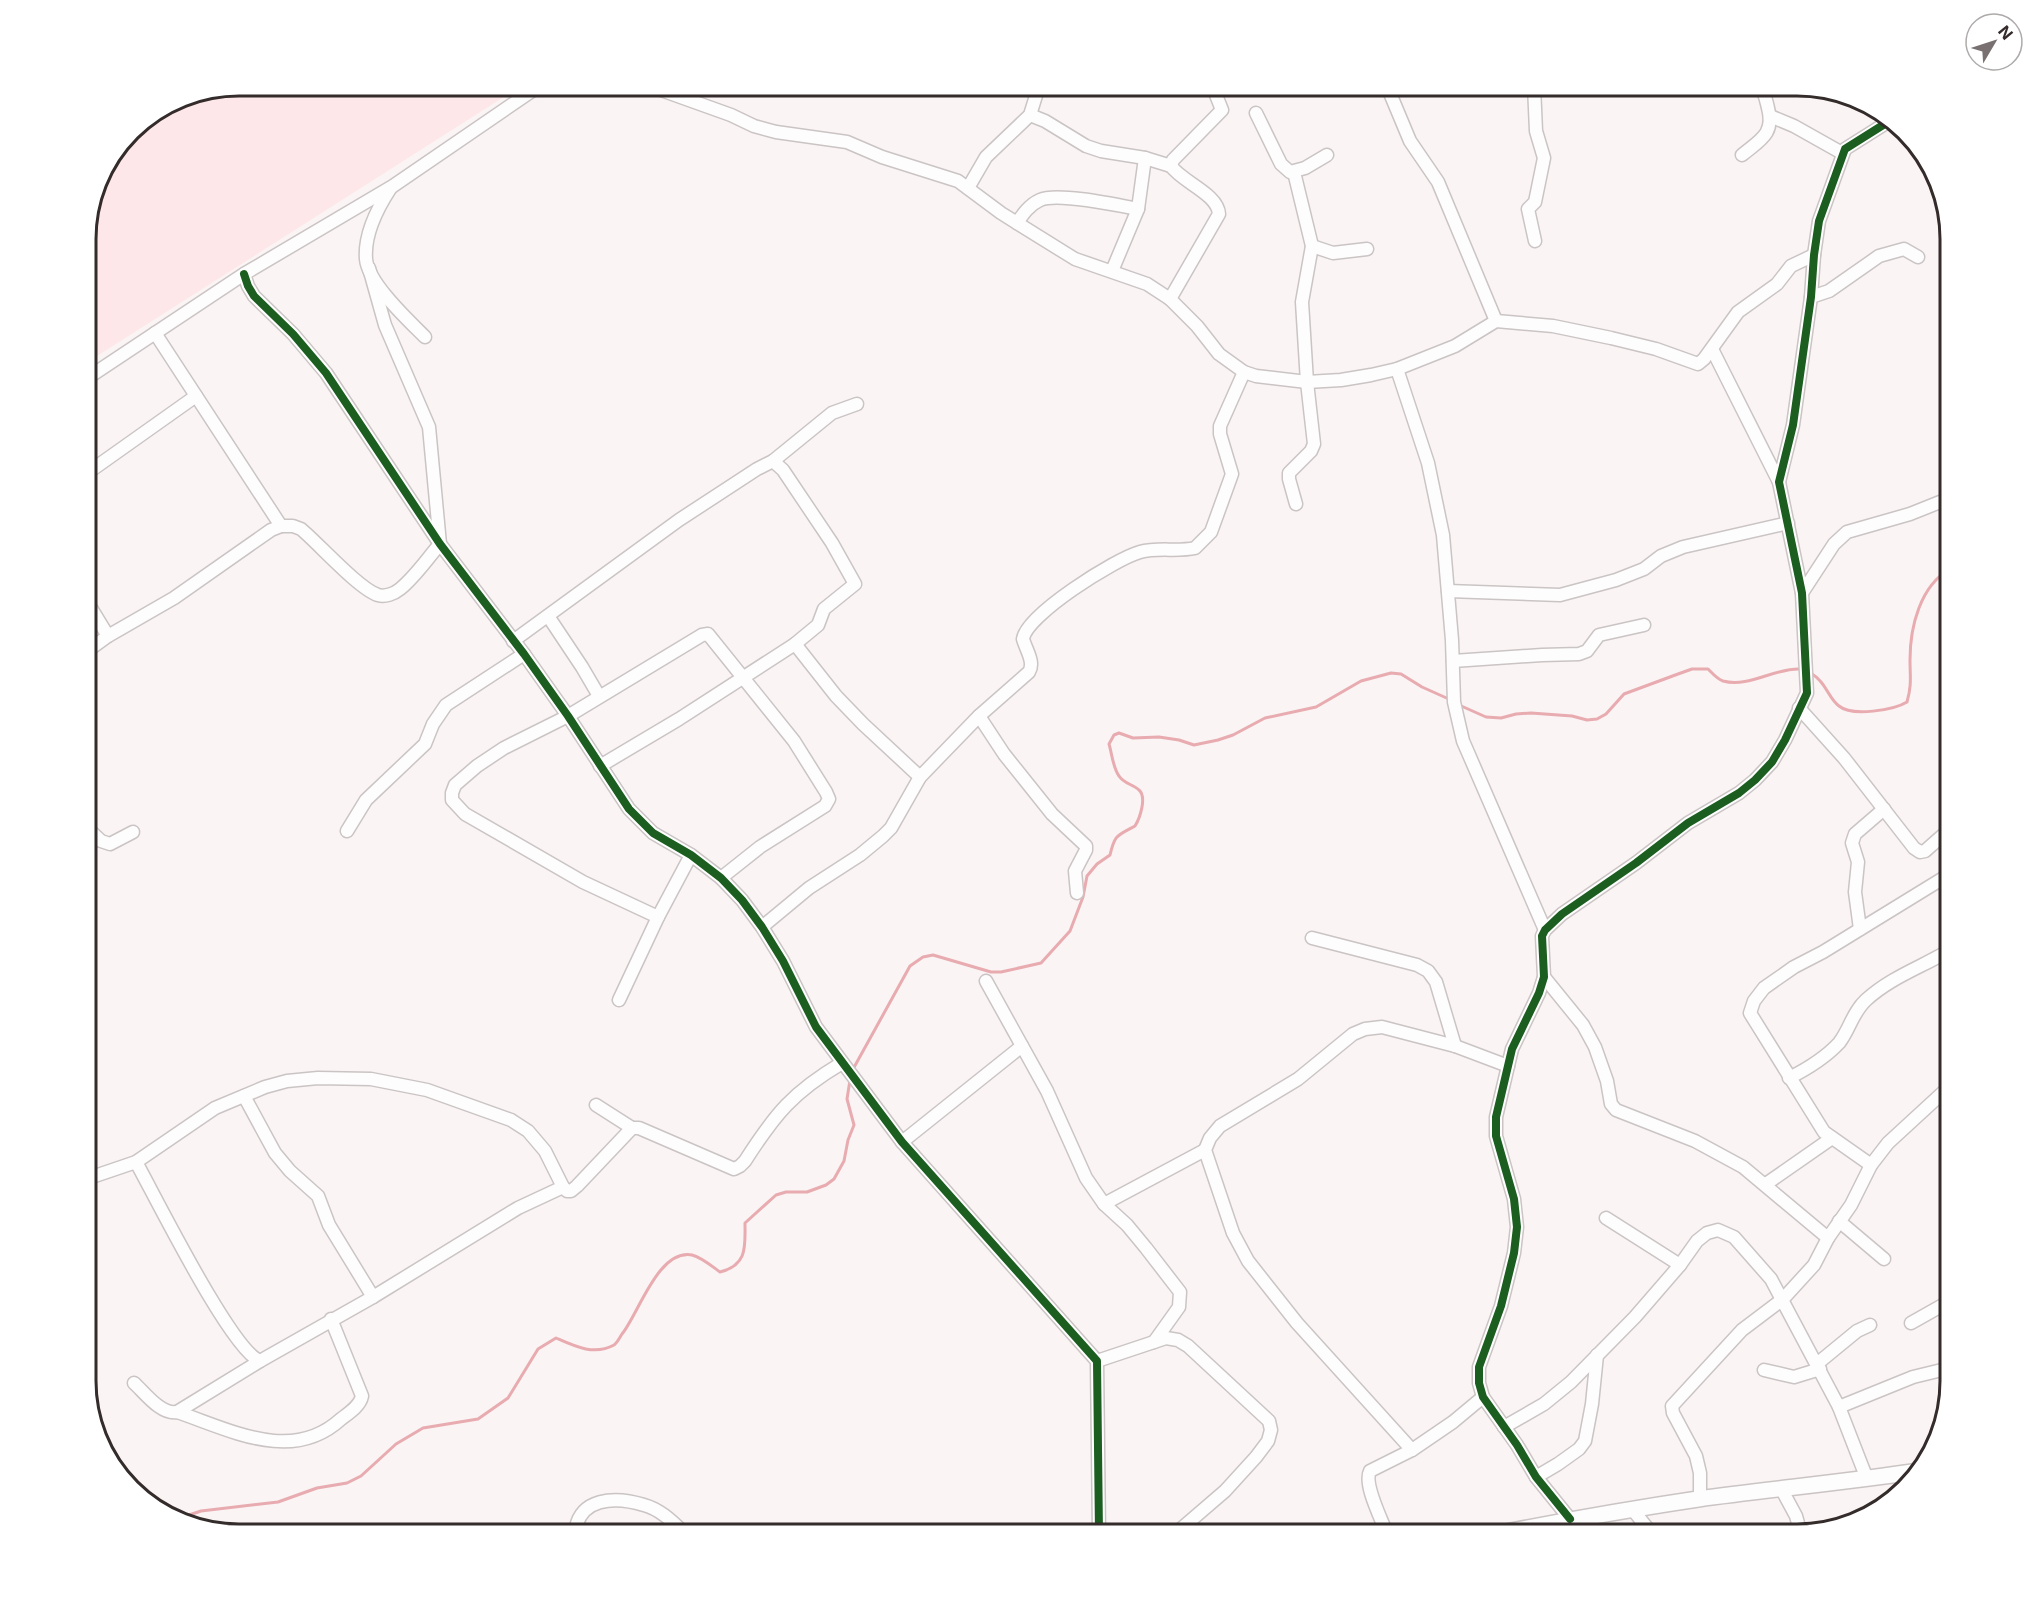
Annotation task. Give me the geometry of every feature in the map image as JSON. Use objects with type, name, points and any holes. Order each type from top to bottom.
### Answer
[{"type":"street","points":[[96,372],[244,274],[393,186],[524,96]]},
{"type":"street","points":[[678,96],[754,126],[776,132],[847,142],[882,157],[958,181],[1017,223],[1075,259],[1147,284],[1170,299],[1197,326],[1219,354],[1244,372],[1275,379],[1307,382],[1341,380],[1397,369],[1455,345],[1496,321],[1553,326],[1611,338],[1656,349],[1698,364],[1712,349],[1738,312],[1777,284],[1791,266],[1814,255]]},
{"type":"street","points":[[968,188],[986,157],[1030,115],[1036,96]]},
{"type":"street","points":[[1172,165],[1173,160],[1222,110],[1216,96]]},
{"type":"street","points":[[1391,96],[1410,141],[1438,182],[1496,321]]},
{"type":"street","points":[[1534,96],[1536,131],[1544,158],[1535,202],[1528,209],[1535,241]]},
{"type":"street","points":[[1743,155],[1764,137],[1769,129],[1770,116],[1765,96]]},
{"type":"street","points":[[1256,113],[1281,164],[1286,169],[1294,172],[1327,155]]},
{"type":"street","points":[[1030,115],[1101,152],[1145,158],[1172,165],[1212,200],[1219,214],[1170,299]]},
{"type":"street","points":[[1770,116],[1794,126],[1842,153]]},
{"type":"street","points":[[1779,482],[1793,425],[1819,221],[1842,153],[1883,125]]},
{"type":"street","points":[[1112,271],[1138,208],[1145,158]]},
{"type":"street","points":[[1294,172],[1312,246],[1302,302],[1314,444],[1311,451],[1289,473],[1296,504]]},
{"type":"street","points":[[96,645],[174,598],[259,537],[280,526],[293,526],[301,529],[350,574],[381,596],[399,590],[440,544],[429,427],[385,325],[366,259],[369,231],[379,206],[393,186]]},
{"type":"street","points":[[1017,223],[1030,206],[1042,198],[1064,198],[1138,208]]},
{"type":"street","points":[[1312,246],[1333,253],[1367,249]]},
{"type":"street","points":[[1811,297],[1829,291],[1879,256],[1904,249],[1918,257]]},
{"type":"street","points":[[369,268],[387,296],[425,337]]},
{"type":"street","points":[[244,274],[254,296],[293,334],[326,373],[440,544],[524,654],[629,809],[653,833],[691,855],[721,878],[742,900],[783,961],[816,1027],[902,1142],[1097,1361],[1099,1524]]},
{"type":"street","points":[[155,333],[280,526]]},
{"type":"street","points":[[1565,1524],[1483,1397],[1479,1383],[1479,1366],[1501,1306],[1514,1253],[1517,1227],[1514,1199],[1496,1136],[1497,1117],[1512,1049],[1539,993],[1544,977],[1542,936],[1545,930],[1562,914],[1626,870],[1688,823],[1740,793],[1755,780],[1772,762],[1807,693],[1802,593],[1779,482],[1712,349]]},
{"type":"street","points":[[1397,369],[1428,463],[1443,535],[1454,702],[1463,741],[1545,930]]},
{"type":"street","points":[[762,927],[810,888],[860,855],[891,828],[920,777],[979,716],[1029,672],[1032,666],[1023,639],[1028,627],[1066,594],[1127,557],[1151,549],[1195,548],[1212,532],[1232,474],[1220,434],[1220,426],[1244,372]]},
{"type":"street","points":[[96,467],[196,396]]},
{"type":"street","points":[[513,641],[679,520],[773,461],[832,413],[857,404]]},
{"type":"street","points":[[600,766],[795,644],[818,626],[824,609],[853,587],[855,582],[832,543],[789,479],[773,461]]},
{"type":"street","points":[[1802,593],[1834,544],[1847,532],[1910,514],[1940,502]]},
{"type":"street","points":[[1448,591],[1560,595],[1616,580],[1644,569],[1661,556],[1683,548],[1788,523]]},
{"type":"street","points":[[96,616],[108,636]]},
{"type":"street","points":[[548,616],[582,667],[598,696]]},
{"type":"street","points":[[1453,661],[1542,654],[1579,654],[1587,651],[1599,635],[1644,625]]},
{"type":"street","points":[[658,917],[583,882],[465,814],[452,800],[452,793],[455,785],[477,766],[504,748],[568,716],[702,635],[708,634],[794,741],[829,799],[825,806],[760,847],[721,878]]},
{"type":"street","points":[[795,644],[836,696],[920,777]]},
{"type":"street","points":[[347,831],[366,800],[425,744],[433,724],[446,705],[524,654]]},
{"type":"street","points":[[1799,708],[1844,758],[1914,848],[1920,852],[1925,850],[1940,837]]},
{"type":"street","points":[[979,716],[1004,754],[1052,814],[1086,846],[1075,871],[1077,893]]},
{"type":"street","points":[[1860,929],[1856,892],[1858,862],[1852,843],[1855,834],[1884,808]]},
{"type":"street","points":[[96,836],[110,844],[133,832]]},
{"type":"street","points":[[619,1000],[658,917],[691,855]]},
{"type":"street","points":[[1871,1165],[1832,1138],[1817,1122],[1750,1013],[1754,1000],[1764,988],[1794,967],[1940,880]]},
{"type":"street","points":[[1312,938],[1417,965],[1428,971],[1436,982],[1455,1046]]},
{"type":"street","points":[[1789,1078],[1808,1069],[1839,1042],[1854,1012],[1866,1000],[1908,970],[1940,955]]},
{"type":"street","points":[[1544,977],[1583,1025],[1595,1047],[1607,1081],[1611,1104],[1616,1110],[1695,1141],[1743,1167],[1828,1238]]},
{"type":"street","points":[[986,981],[1047,1091],[1086,1178],[1104,1204],[1127,1225],[1180,1292],[1179,1307],[1154,1342]]},
{"type":"street","points":[[1104,1204],[1205,1150],[1210,1138],[1220,1126],[1298,1078],[1353,1034],[1365,1029],[1382,1028],[1455,1046],[1508,1066]]},
{"type":"street","points":[[902,1142],[1022,1046]]},
{"type":"street","points":[[596,1105],[632,1128],[639,1128],[734,1169],[745,1161],[778,1112],[816,1078],[843,1064]]},
{"type":"street","points":[[96,1176],[136,1162],[215,1108],[266,1087],[287,1081],[318,1078],[371,1079],[427,1090],[511,1120],[528,1131],[545,1151],[567,1191],[571,1191],[632,1128]]},
{"type":"street","points":[[1700,1499],[1700,1473],[1696,1456],[1673,1413],[1672,1406],[1742,1330],[1783,1299],[1814,1265],[1828,1238],[1851,1205],[1871,1165],[1888,1143],[1940,1095]]},
{"type":"street","points":[[243,1096],[275,1153],[290,1171],[318,1196],[329,1225],[373,1297]]},
{"type":"street","points":[[1766,1184],[1832,1138]]},
{"type":"street","points":[[1205,1150],[1233,1233],[1248,1261],[1298,1323],[1412,1450]]},
{"type":"street","points":[[136,1162],[180,1244],[232,1331],[253,1358],[260,1361]]},
{"type":"street","points":[[134,1383],[164,1411],[170,1414],[177,1412],[331,1319],[373,1297],[518,1208],[563,1187]]},
{"type":"street","points":[[1606,1218],[1680,1265]]},
{"type":"street","points":[[1839,1221],[1884,1259]]},
{"type":"street","points":[[1504,1427],[1558,1394],[1635,1317],[1680,1265],[1697,1241],[1707,1233],[1718,1230],[1734,1237],[1772,1279],[1839,1407],[1867,1479]]},
{"type":"street","points":[[1911,1323],[1940,1307]]},
{"type":"street","points":[[177,1412],[263,1441],[285,1443],[303,1440],[332,1427],[360,1403],[362,1396],[331,1319]]},
{"type":"street","points":[[1764,1370],[1794,1377],[1819,1366],[1857,1331],[1870,1324]]},
{"type":"street","points":[[1097,1361],[1166,1338],[1178,1340],[1188,1346],[1269,1421],[1271,1430],[1268,1441],[1225,1491],[1187,1524]]},
{"type":"street","points":[[1536,1477],[1579,1449],[1585,1441],[1592,1404],[1597,1355]]},
{"type":"street","points":[[1839,1407],[1913,1377],[1940,1370]]},
{"type":"street","points":[[1383,1524],[1368,1485],[1367,1476],[1370,1471],[1412,1450],[1453,1422],[1483,1397]]},
{"type":"street","points":[[1571,1524],[1700,1499],[1903,1477]]},
{"type":"street","points":[[1782,1490],[1798,1524]]},
{"type":"street","points":[[576,1524],[590,1506],[609,1499],[645,1505],[667,1516],[675,1524]]},
{"type":"street","points":[[1634,1510],[1644,1524]]},
{"type":"shaded area","points":[[505,96],[96,357],[96,229],[101,202],[120,159],[145,131],[167,115],[184,107],[220,97]]},
{"type":"waterway","points":[[1812,674],[1821,681],[1835,703],[1845,709],[1873,711],[1893,708],[1907,702],[1910,685],[1910,647],[1915,621],[1924,597],[1940,576]]},
{"type":"waterway","points":[[1459,705],[1486,717],[1501,718],[1531,713],[1572,716],[1587,720],[1597,719],[1606,714],[1624,694],[1692,669],[1708,669],[1721,680],[1733,682],[1800,669]]},
{"type":"waterway","points":[[852,1071],[910,966],[923,957],[933,955],[991,972],[1001,972],[1041,963],[1070,931],[1083,897],[1087,876],[1097,864],[1110,855],[1113,843],[1118,836],[1135,826],[1142,808],[1141,793],[1137,788],[1121,779],[1115,769],[1109,744],[1114,735],[1119,733],[1133,738],[1159,737],[1194,745],[1218,740],[1233,735],[1265,718],[1316,707],[1361,681],[1391,673],[1401,674],[1422,687],[1451,700]]},
{"type":"waterway","points":[[190,1515],[201,1511],[278,1502],[317,1488],[347,1483],[361,1476],[396,1444],[423,1428],[478,1419],[508,1398],[538,1349],[556,1338],[577,1347],[592,1350],[614,1345],[651,1284],[669,1262],[680,1256],[692,1255],[720,1272],[736,1265],[743,1254],[745,1223],[776,1195],[786,1192],[807,1192],[826,1185],[834,1179],[844,1161],[854,1125],[847,1099],[850,1080]]},
{"type":"cycle path","points":[[1570,1519],[1536,1477],[1517,1445],[1483,1397],[1479,1383],[1479,1367],[1501,1306],[1514,1253],[1517,1227],[1514,1199],[1496,1136],[1496,1117],[1512,1049],[1539,993],[1544,977],[1542,936],[1545,930],[1562,914],[1636,863],[1688,823],[1739,793],[1755,780],[1772,762],[1807,693],[1802,593],[1779,482],[1793,425],[1819,221],[1845,149],[1883,125]]},
{"type":"cycle path","points":[[244,274],[254,296],[293,334],[326,373],[440,544],[524,654],[629,809],[653,833],[691,855],[721,878],[742,900],[783,961],[816,1027],[902,1142],[1097,1361],[1099,1524]]}]
